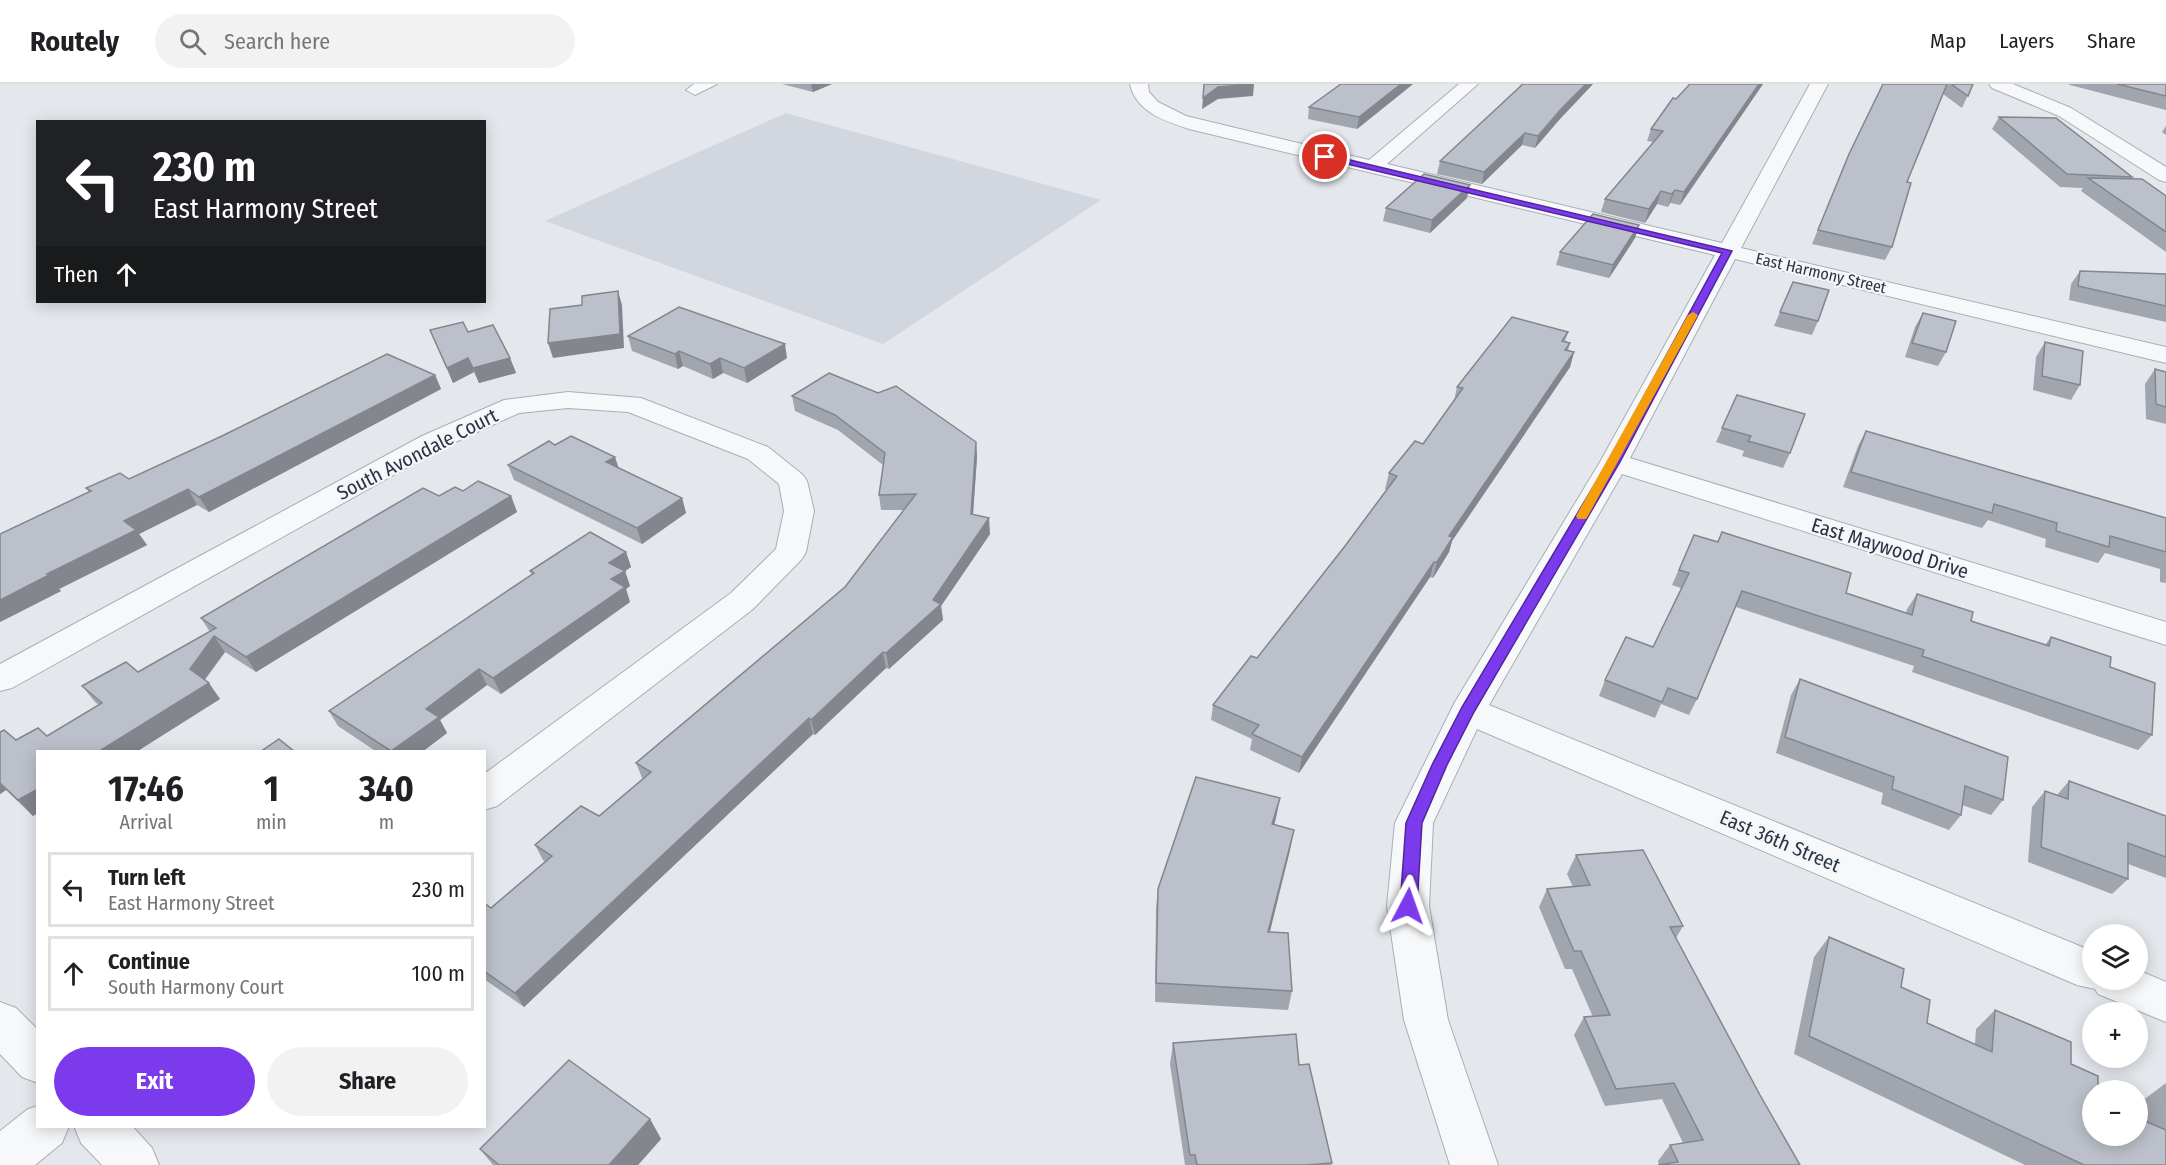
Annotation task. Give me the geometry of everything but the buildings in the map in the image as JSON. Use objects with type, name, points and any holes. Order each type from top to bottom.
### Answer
[{"type":"street","name":"East Harmony Street","points":[[1139,84],[1143,96],[1161,111],[1196,125],[2166,354]]},
{"type":"street","points":[[1371,168],[1469,84]]},
{"type":"street","points":[[1474,1165],[1426,1020],[1408,906],[1414,823],[1468,711],[1614,462],[1820,84]]},
{"type":"street","points":[[1998,84],[2065,112],[2166,176]]},
{"type":"street","name":"South Avondale Court","points":[[0,679],[432,442],[513,406],[568,400],[632,404],[759,453],[793,481],[799,511],[791,552],[742,601],[486,793]]},
{"type":"street","name":"East Maywood Drive","points":[[1614,462],[2166,634]]},
{"type":"street","name":"East 36th Street","points":[[1468,711],[2082,967]]},
{"type":"street","points":[[2137,990],[2166,1002]]},
{"type":"street","points":[[0,1023],[36,1060]]},
{"type":"street","points":[[0,1162],[42,1128]]},
{"type":"street","points":[[100,1128],[135,1165]]},
{"type":"shaded area","points":[[786,113],[1101,200],[883,344],[545,221]]},
{"type":"slow traffic","points":[[1582,516],[1614,462],[1693,315]]},
{"type":"route","points":[[1325,157],[1728,251],[1614,462],[1468,711],[1440,765],[1414,823],[1408,906]]}]
